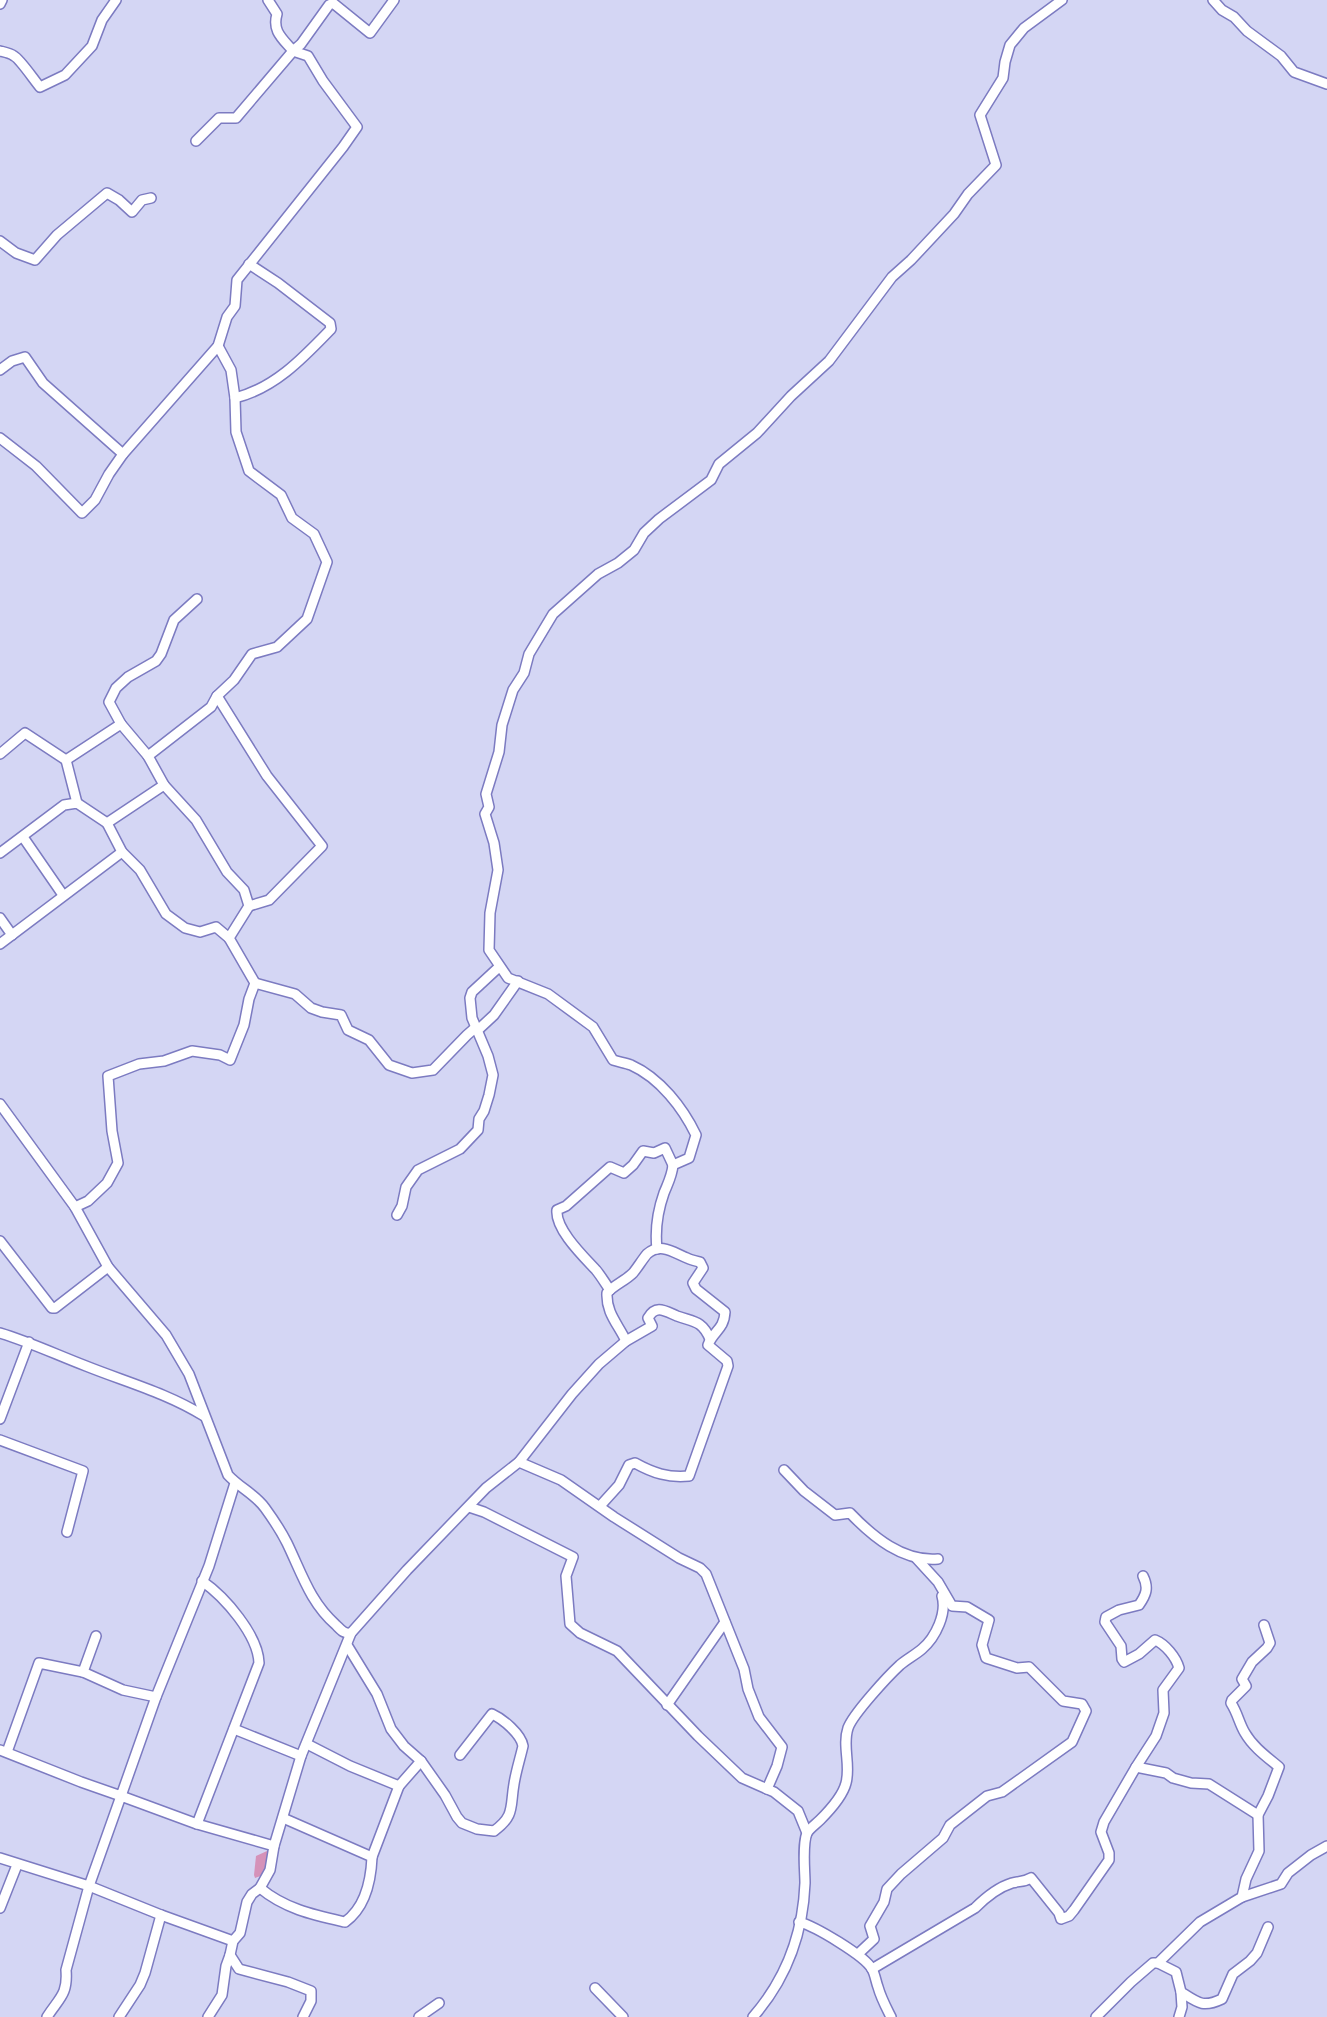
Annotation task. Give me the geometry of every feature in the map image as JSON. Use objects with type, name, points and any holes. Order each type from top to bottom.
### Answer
[{"type":"street","points":[[0,51],[14,56],[21,62],[40,87],[65,75],[92,46],[102,20],[116,0]]},
{"type":"street","points":[[0,438],[36,466],[82,513],[95,500],[123,454],[218,346],[227,317],[236,306],[237,280],[357,127],[323,81],[308,56],[293,51],[277,32],[275,23],[278,14],[268,0]]},
{"type":"street","points":[[195,141],[219,118],[236,118],[301,44],[329,5],[333,3],[370,33],[394,0]]},
{"type":"street","points":[[673,1165],[689,1158],[696,1135],[687,1115],[649,1076],[632,1065],[613,1060],[593,1027],[586,1021],[548,994],[508,978],[489,950],[490,914],[498,870],[494,843],[485,814],[489,807],[486,794],[499,752],[501,725],[513,690],[524,673],[529,654],[553,614],[598,574],[618,563],[634,550],[644,533],[711,480],[719,464],[757,434],[791,396],[828,361],[892,278],[947,222],[968,194],[996,165],[980,115],[1003,78],[1010,45],[1024,28],[1062,0]]},
{"type":"street","points":[[1213,0],[1247,31],[1281,56],[1294,72],[1327,84]]},
{"type":"street","points":[[0,241],[16,254],[35,260],[57,235],[107,193],[132,212],[142,200],[151,198]]},
{"type":"street","points":[[235,398],[257,391],[285,374],[331,329],[330,323],[299,298],[249,264]]},
{"type":"street","points":[[148,756],[211,707],[217,696],[234,680],[252,654],[277,647],[307,619],[327,561],[314,534],[292,518],[281,495],[249,471],[236,432],[231,370],[218,346]]},
{"type":"street","points":[[0,370],[12,361],[25,357],[42,383],[123,454]]},
{"type":"street","points":[[197,598],[174,620],[162,654],[156,662],[128,677],[116,688],[109,702],[121,724],[148,756],[164,785],[196,820],[227,872],[244,890],[249,906]]},
{"type":"street","points":[[217,696],[267,776],[322,846],[269,900],[249,906],[229,938]]},
{"type":"street","points":[[66,760],[121,724]]},
{"type":"street","points":[[0,754],[25,733],[66,760],[76,803],[107,824],[122,852],[140,870],[166,914],[185,928],[200,932],[216,927],[229,938],[255,982],[295,994],[311,1008],[321,1012],[341,1015],[348,1030],[369,1040],[389,1065],[412,1073],[433,1070],[475,1028],[480,1028],[494,1015],[518,981]]},
{"type":"street","points":[[107,824],[164,785]]},
{"type":"street","points":[[0,838],[4,850],[64,805],[76,803]]},
{"type":"street","points":[[23,837],[63,895]]},
{"type":"street","points":[[0,944],[122,852]]},
{"type":"street","points":[[0,918],[12,935]]},
{"type":"street","points":[[397,1215],[402,1206],[406,1187],[418,1170],[460,1149],[478,1130],[479,1119],[484,1111],[493,1075],[488,1056],[475,1028],[470,1006],[472,992],[499,967]]},
{"type":"street","points":[[75,1207],[88,1201],[106,1183],[118,1163],[112,1131],[108,1076],[140,1064],[164,1061],[192,1051],[220,1055],[230,1060],[244,1025],[255,982]]},
{"type":"street","points":[[2,1110],[75,1207],[108,1267],[166,1335],[189,1374],[228,1475],[235,1483],[257,1497],[267,1510],[286,1541],[312,1599],[318,1607],[344,1632],[351,1634]]},
{"type":"street","points":[[610,1290],[597,1271],[576,1250],[556,1217],[557,1210],[566,1206],[610,1167],[624,1173],[643,1151],[654,1154],[664,1148],[673,1165],[672,1176],[663,1195],[655,1231],[657,1249]]},
{"type":"street","points":[[0,1241],[52,1308],[56,1308],[108,1267]]},
{"type":"street","points":[[600,1506],[619,1485],[629,1465],[635,1463],[671,1478],[688,1476],[728,1366],[727,1361],[708,1345],[721,1328],[724,1312],[696,1289],[693,1283],[703,1268],[700,1262],[675,1251],[657,1249],[648,1253],[627,1279],[607,1293],[611,1317],[626,1341]]},
{"type":"street","points":[[208,2017],[222,1995],[226,1966],[233,1941],[240,1933],[247,1902],[260,1888],[270,1870],[274,1846],[302,1756],[351,1634],[407,1570],[486,1488],[519,1462],[572,1394],[599,1364],[626,1341],[652,1326],[648,1318],[652,1311],[658,1309],[697,1322],[710,1340]]},
{"type":"street","points":[[0,1333],[30,1342],[183,1403],[204,1416]]},
{"type":"street","points":[[0,1419],[30,1342]]},
{"type":"street","points":[[0,1440],[83,1471],[67,1532]]},
{"type":"street","points":[[519,1462],[561,1479],[614,1517],[679,1558],[700,1568],[706,1574],[744,1669],[748,1689],[759,1717],[782,1747],[767,1790]]},
{"type":"street","points":[[784,1470],[804,1491],[835,1515],[850,1513],[867,1532],[902,1554],[916,1558],[938,1559]]},
{"type":"street","points":[[47,2017],[68,1983],[66,1970],[89,1886],[156,1697],[209,1566],[235,1483]]},
{"type":"street","points":[[469,1508],[484,1512],[573,1557],[566,1576],[570,1624],[580,1633],[617,1651],[667,1705],[742,1778],[774,1792],[798,1811],[807,1833],[803,1865],[805,1881],[803,1905],[795,1950],[780,1979],[753,2017]]},
{"type":"street","points":[[858,1954],[874,1940],[870,1926],[884,1902],[887,1890],[901,1874],[943,1838],[950,1825],[978,1802],[987,1796],[1002,1792],[1072,1742],[1086,1711],[1082,1704],[1063,1701],[1029,1667],[1017,1668],[986,1658],[982,1645],[989,1620],[967,1607],[952,1606],[938,1582],[916,1558]]},
{"type":"street","points":[[872,1969],[975,1908],[989,1895],[1011,1883],[1024,1882],[1031,1878],[1059,1913],[1061,1919],[1069,1916],[1109,1860],[1109,1853],[1101,1832],[1104,1822],[1156,1736],[1164,1713],[1163,1690],[1179,1668],[1179,1664],[1169,1650],[1155,1640],[1139,1654],[1124,1662],[1121,1646],[1105,1622],[1106,1617],[1114,1613],[1139,1605],[1148,1584],[1143,1576]]},
{"type":"street","points":[[197,1824],[259,1663],[259,1654],[252,1639],[227,1603],[202,1581]]},
{"type":"street","points":[[807,1833],[823,1817],[846,1785],[848,1775],[845,1742],[848,1728],[855,1716],[901,1664],[925,1646],[940,1623],[945,1605],[938,1582]]},
{"type":"street","points":[[667,1705],[724,1622]]},
{"type":"street","points":[[1242,1897],[1246,1879],[1258,1851],[1258,1815],[1279,1767],[1260,1751],[1243,1731],[1240,1716],[1231,1703],[1246,1686],[1242,1679],[1252,1662],[1270,1643],[1264,1625]]},
{"type":"street","points":[[83,1672],[96,1636]]},
{"type":"street","points":[[346,1645],[376,1694],[391,1729],[404,1746],[421,1761],[462,1823],[477,1829],[494,1831],[504,1824],[511,1812],[522,1741],[492,1714],[460,1755]]},
{"type":"street","points":[[156,1697],[123,1690],[83,1672],[39,1663],[4,1751],[197,1824],[274,1846]]},
{"type":"street","points":[[234,1728],[302,1756]]},
{"type":"street","points":[[308,1744],[350,1766],[399,1786]]},
{"type":"street","points":[[260,1888],[270,1896],[307,1914],[345,1922],[360,1906],[370,1884],[372,1857],[399,1786],[421,1761]]},
{"type":"street","points":[[1136,1767],[1166,1773],[1173,1778],[1191,1783],[1209,1784],[1258,1815]]},
{"type":"street","points":[[283,1818],[372,1857]]},
{"type":"street","points":[[1158,1963],[1200,1922],[1242,1897],[1281,1884],[1288,1873],[1327,1846]]},
{"type":"street","points":[[0,1858],[89,1886],[233,1941]]},
{"type":"street","points":[[0,1908],[17,1865]]},
{"type":"street","points":[[119,2017],[145,1972],[161,1915]]},
{"type":"street","points":[[799,1922],[812,1926],[858,1954],[872,1969],[882,2001],[891,2017]]},
{"type":"street","points":[[1181,1992],[1200,2004],[1212,2004],[1222,1999],[1233,1974],[1257,1953],[1268,1927]]},
{"type":"street","points":[[230,1955],[238,1969],[288,1982],[310,1991],[311,2001],[303,2017]]},
{"type":"street","points":[[1096,2017],[1153,1963],[1158,1963],[1176,1972],[1181,1992],[1182,2007],[1179,2017]]},
{"type":"street","points":[[595,1988],[623,2017]]},
{"type":"street","points":[[419,2017],[439,2003]]},
{"type":"shaded area","points":[[267,1851],[271,1859],[266,1874],[255,1878],[256,1856]]}]
